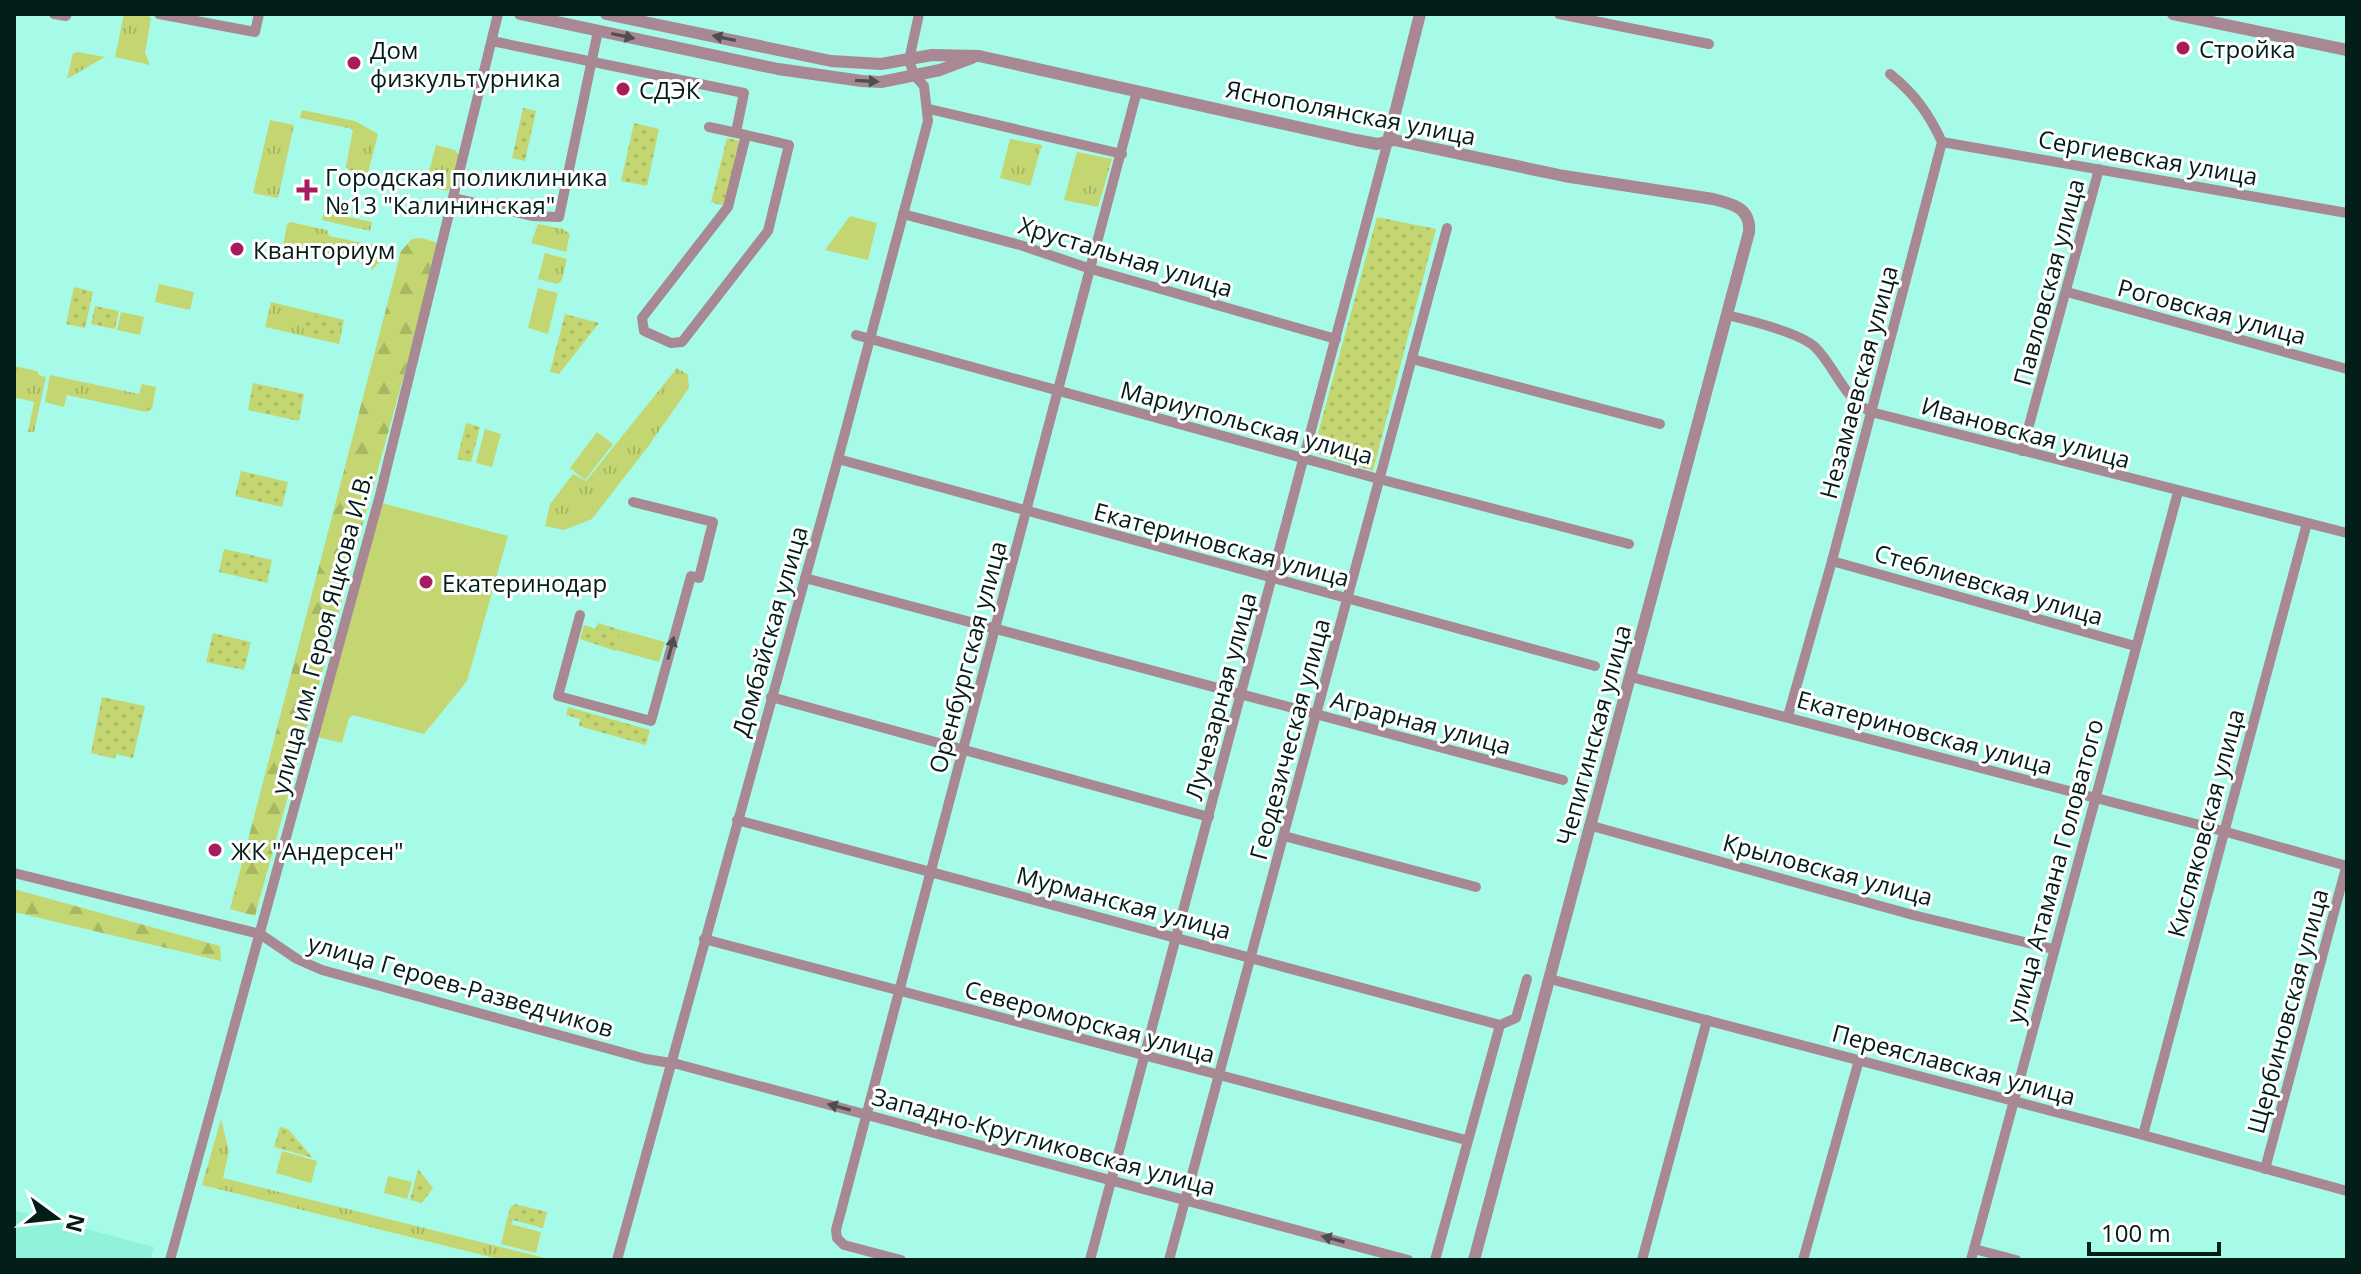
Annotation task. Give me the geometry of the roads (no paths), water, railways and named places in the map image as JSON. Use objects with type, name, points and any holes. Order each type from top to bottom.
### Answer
[{"type":"street","points":[[54,14],[67,14]]},
{"type":"street","points":[[159,14],[255,32],[259,14]]},
{"type":"street","name":"улица им. Героя Яцкова И.В.","points":[[170,1260],[380,495],[400,403],[498,14]]},
{"type":"street","points":[[520,14],[819,75],[881,82],[940,70],[979,56]]},
{"type":"street","name":"Яснополянская улица","points":[[606,14],[822,60],[863,64],[932,55],[979,56],[1377,144],[1394,140],[1564,176],[1716,200],[1735,205],[1744,211],[1750,221]]},
{"type":"street","points":[[919,14],[909,60],[914,75],[924,86],[929,109],[1122,154]]},
{"type":"street","points":[[1388,141],[1420,14]]},
{"type":"street","points":[[1559,14],[1709,44]]},
{"type":"street","points":[[2173,14],[2347,50]]},
{"type":"street","points":[[915,28],[917,40],[932,55]]},
{"type":"street","points":[[454,198],[532,216],[559,217],[598,31]]},
{"type":"street","points":[[492,41],[744,93],[741,134],[728,207],[642,318],[644,331],[671,343],[682,342],[768,231],[789,145],[741,134],[709,127]]},
{"type":"street","points":[[819,75],[822,60]]},
{"type":"street","points":[[1890,74],[1920,102],[1942,142]]},
{"type":"street","name":"Оренбургская улица","points":[[848,1246],[841,1243],[835,1234],[1137,91]]},
{"type":"street","name":"Домбайская улица","points":[[617,1260],[838,459],[929,109]]},
{"type":"street","name":"Лучезарная улица","points":[[1090,1260],[1388,141]]},
{"type":"street","name":"Сергиевская улица","points":[[1942,142],[2347,213]]},
{"type":"street","name":"Незамаевская улица","points":[[1788,716],[1942,142]]},
{"type":"street","name":"Павловская улица","points":[[2022,451],[2099,169]]},
{"type":"street","name":"Хрустальная улица","points":[[903,214],[1020,245],[1091,269],[1336,339]]},
{"type":"street","name":"Чепигинская улица","points":[[1474,1260],[1592,826],[1750,221]]},
{"type":"street","name":"Геодезическая улица","points":[[1169,1260],[1447,228]]},
{"type":"street","name":"Роговская улица","points":[[2067,292],[2347,369]]},
{"type":"street","name":"Ивановская улица","points":[[1727,315],[1797,336],[1812,344],[1849,396],[1871,412],[2347,533]]},
{"type":"street","name":"Мариупольская улица","points":[[856,335],[1379,479],[1629,544]]},
{"type":"street","points":[[1412,359],[1660,424]]},
{"type":"street","name":"Екатериновская улица","points":[[838,459],[1595,666]]},
{"type":"street","name":"улица Атамана Головатого","points":[[1972,1254],[2178,492]]},
{"type":"street","points":[[580,615],[558,696],[651,721],[691,576],[699,578],[713,522],[633,502]]},
{"type":"street","name":"Кисляковская улица","points":[[2143,1135],[2307,523]]},
{"type":"street","name":"Стеблиевская улица","points":[[1832,561],[2135,646]]},
{"type":"street","name":"Аграрная улица","points":[[805,578],[1563,780]]},
{"type":"street","name":"Екатериновская улица","points":[[1631,677],[2347,865]]},
{"type":"street","points":[[771,697],[1209,817]]},
{"type":"street","name":"Мурманская улица","points":[[737,820],[1500,1025]]},
{"type":"street","name":"Крыловская улица","points":[[1592,826],[1913,915],[2053,949]]},
{"type":"street","points":[[1284,836],[1476,887]]},
{"type":"street","name":"Щербиновская улица","points":[[2265,1169],[2347,865]]},
{"type":"street","name":"улица Героев-Разведчиков","points":[[14,873],[260,934],[297,959],[322,970],[670,1064]]},
{"type":"street","name":"Североморская улица","points":[[704,939],[1466,1140]]},
{"type":"street","points":[[1435,1260],[1500,1025],[1516,1018],[1527,979]]},
{"type":"street","name":"Переяславская улица","points":[[1550,979],[2347,1191]]},
{"type":"street","points":[[1642,1260],[1707,1020]]},
{"type":"street","points":[[1803,1260],[1859,1060]]},
{"type":"street","name":"Западно-Кругликовская улица","points":[[670,1064],[1186,1198],[1408,1260]]},
{"type":"street","points":[[844,1260],[848,1246],[901,1260]]},
{"type":"street","points":[[1972,1254],[2016,1260]]},
{"type":"place","name":"Стройка","points":[[2183,48]]},
{"type":"place","name":"Дом физкультурника","points":[[354,63]]},
{"type":"place","name":"СДЭК","points":[[623,89]]},
{"type":"place","name":"Городская поликлиника №13 \"Калининская\"","points":[[307,190]]},
{"type":"place","name":"Кванториум","points":[[237,249]]},
{"type":"place","name":"Екатеринодар","points":[[426,582]]},
{"type":"place","name":"ЖК \"Андерсен\"","points":[[215,850]]}]
